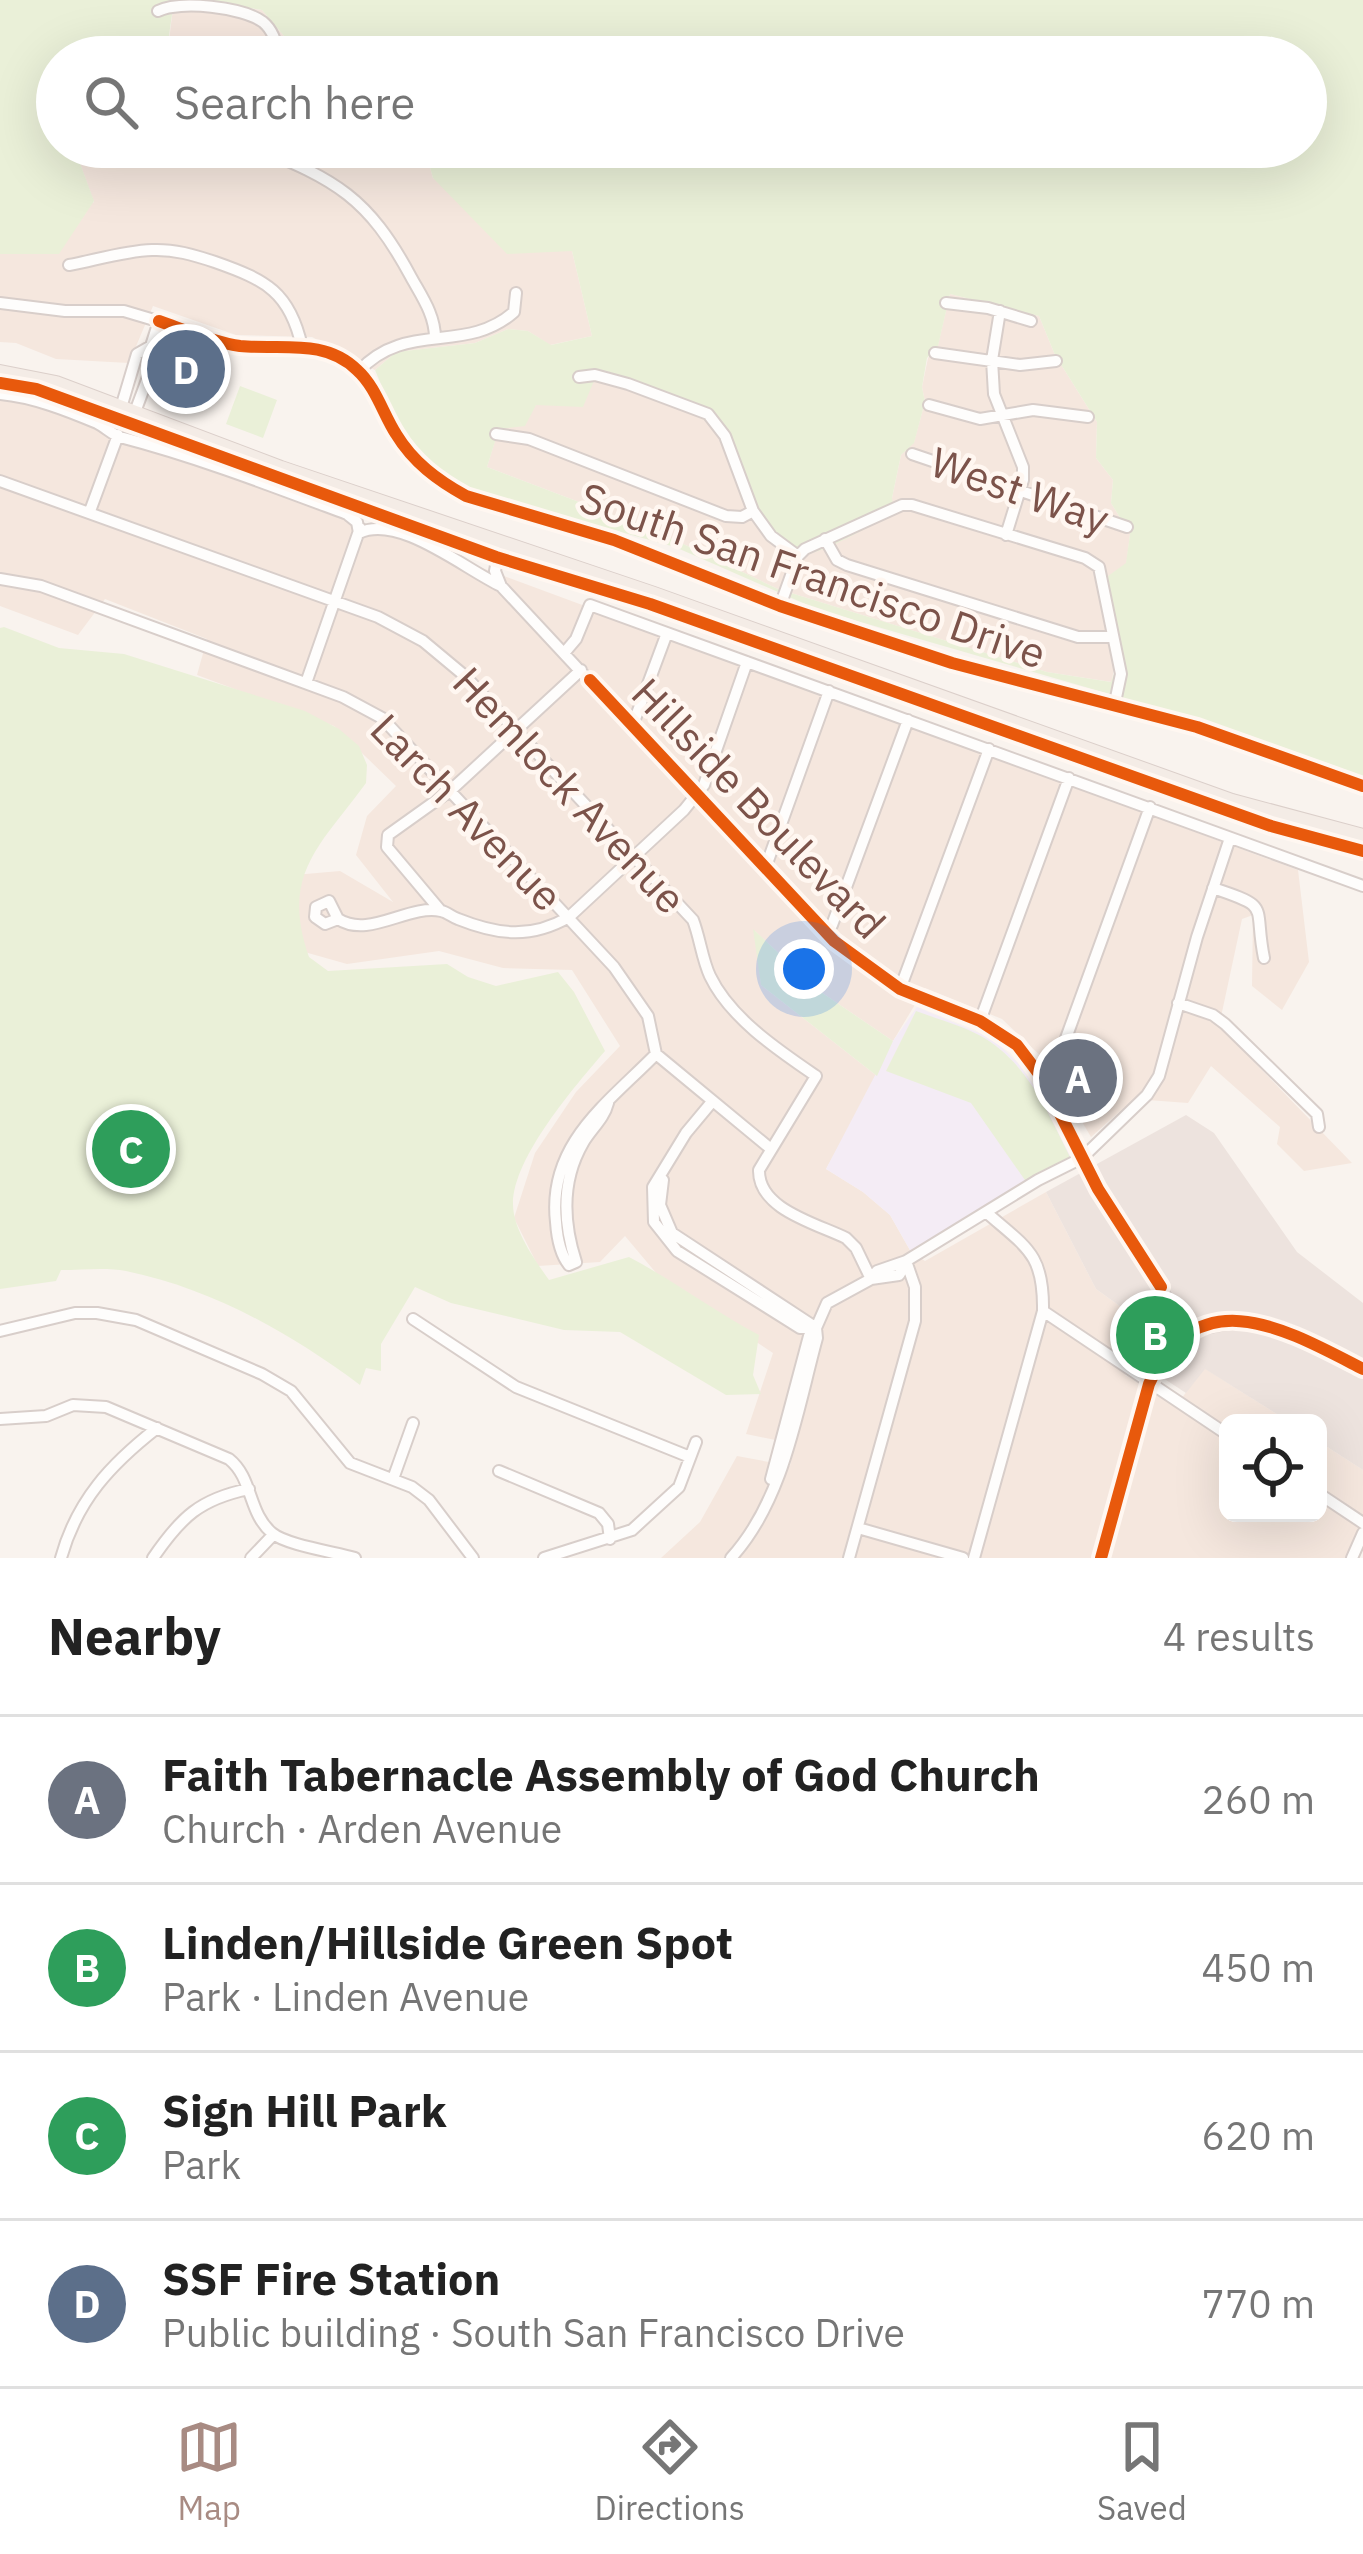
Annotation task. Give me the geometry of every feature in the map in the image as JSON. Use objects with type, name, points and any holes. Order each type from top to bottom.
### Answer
[{"type":"main road","points":[[0,372],[40,378],[369,505],[1270,826],[1363,851]]},
{"type":"main road","points":[[0,383],[125,413]]},
{"type":"main road","points":[[498,550],[654,594],[1209,794],[1363,836]]},
{"type":"main road","points":[[1188,1332],[1222,1321],[1256,1320],[1288,1330],[1363,1369]]},
{"type":"street","points":[[158,11],[188,5],[247,14],[269,28],[272,36]]},
{"type":"street","points":[[307,168],[369,212],[392,243],[430,313],[435,338]]},
{"type":"street","points":[[69,265],[156,250],[183,252],[250,274],[288,305],[302,347]]},
{"type":"street","points":[[0,303],[64,311],[124,310],[238,345],[324,350],[359,370],[400,342],[458,338],[502,322],[514,312],[516,293]]},
{"type":"street","points":[[946,303],[1031,321]]},
{"type":"street","points":[[1000,311],[992,360],[994,394],[1023,466],[1006,535]]},
{"type":"street","points":[[90,511],[125,413],[154,361],[151,346],[159,321]]},
{"type":"street","points":[[934,353],[1020,365],[1056,361]]},
{"type":"street","name":"South San Francisco Drive","points":[[359,370],[409,453],[455,490],[664,557],[780,606],[952,663],[1232,738],[1363,785]]},
{"type":"street","points":[[579,377],[595,375],[628,384],[708,414],[725,436],[753,512],[771,536],[798,556]]},
{"type":"street","name":"Hillside Boulevard","points":[[0,394],[35,400],[98,424],[117,437],[193,457],[347,514],[357,522],[358,533],[373,526],[387,528],[501,586],[825,933],[900,988],[980,1021],[1018,1046],[1042,1078],[1082,1159],[1188,1332]]},
{"type":"street","points":[[928,405],[980,419],[1033,410],[1088,417]]},
{"type":"street","points":[[496,434],[517,434],[551,446],[726,516],[753,512]]},
{"type":"street","name":"West Way","points":[[912,454],[1127,526]]},
{"type":"street","name":"Hemlock Avenue","points":[[0,481],[379,617],[423,640],[465,676],[693,920],[706,969],[719,993],[776,1049],[816,1076],[771,1149]]},
{"type":"street","points":[[306,683],[369,505]]},
{"type":"street","points":[[780,606],[798,556],[825,539],[913,505],[1093,561],[1103,576],[1121,674],[1114,707]]},
{"type":"street","points":[[825,539],[837,560],[847,566],[1078,637],[1113,637]]},
{"type":"street","points":[[498,550],[494,571],[501,586]]},
{"type":"street","name":"Larch Avenue","points":[[0,580],[41,586],[343,697],[382,718],[614,967],[648,1016],[656,1054],[771,1149]]},
{"type":"street","points":[[565,652],[576,639],[590,605],[1363,886]]},
{"type":"street","points":[[632,727],[668,633]]},
{"type":"street","points":[[581,670],[451,790],[388,835],[387,847],[440,910],[495,932],[522,934],[548,929],[569,916],[697,795],[709,776],[747,662]]},
{"type":"street","points":[[765,869],[829,691]]},
{"type":"street","points":[[825,933],[832,925],[908,720]]},
{"type":"street","points":[[900,988],[989,749]]},
{"type":"street","points":[[980,1021],[1069,778]]},
{"type":"street","points":[[1042,1078],[1057,1063],[1150,807]]},
{"type":"street","points":[[731,1558],[754,1528],[770,1492],[777,1447],[809,1336],[827,1303],[871,1279],[878,1270],[906,1261],[1038,1180],[1082,1159],[1147,1095],[1159,1076],[1230,838]]},
{"type":"street","points":[[1213,888],[1253,902],[1259,909],[1264,958]]},
{"type":"street","points":[[338,920],[365,925],[440,910]]},
{"type":"street","points":[[1178,1003],[1214,1015],[1225,1024],[1318,1114],[1319,1127]]},
{"type":"street","points":[[560,1220],[556,1192],[565,1155],[584,1124],[656,1054]]},
{"type":"street","points":[[711,1103],[653,1187],[654,1222],[677,1252],[800,1328],[816,1328]]},
{"type":"street","points":[[771,1149],[759,1170],[764,1194],[846,1238],[871,1279]]},
{"type":"street","points":[[974,1558],[1042,1311],[1043,1281],[1035,1258],[987,1213]]},
{"type":"street","points":[[849,1558],[914,1321],[915,1287],[906,1261]]},
{"type":"street","points":[[1042,1311],[1219,1429]]},
{"type":"street","points":[[0,1331],[75,1313],[136,1320],[262,1374],[291,1391],[350,1462],[429,1500],[473,1558]]},
{"type":"street","points":[[412,1319],[516,1387],[689,1457]]},
{"type":"street","points":[[1101,1558],[1149,1384],[1162,1358],[1188,1332]]},
{"type":"street","points":[[0,1419],[22,1420],[86,1404],[106,1407],[229,1459],[240,1468],[259,1516],[274,1535],[355,1558]]},
{"type":"street","points":[[393,1479],[413,1423]]},
{"type":"street","points":[[62,1558],[70,1526],[92,1489],[121,1456],[157,1428]]},
{"type":"street","points":[[544,1558],[632,1530],[679,1487],[696,1442]]},
{"type":"street","points":[[499,1472],[598,1513],[608,1524],[610,1538]]},
{"type":"street","points":[[153,1558],[191,1511],[226,1494],[250,1489]]},
{"type":"street","points":[[1327,1499],[1363,1523]]},
{"type":"street","points":[[839,1558],[857,1528]]},
{"type":"street","points":[[857,1528],[963,1558]]},
{"type":"street","points":[[1352,1558],[1363,1533]]},
{"type":"street","points":[[251,1558],[274,1535]]},
{"type":"shaded area","points":[[174,0],[262,10],[284,36],[170,36]]},
{"type":"shaded area","points":[[82,168],[430,168],[433,178],[572,251],[592,336],[550,345],[528,331],[508,329],[475,343],[396,352],[375,370],[312,337],[236,335],[153,306],[129,363],[56,359],[16,343],[0,342],[0,254],[8,254],[94,202]]},
{"type":"shaded area","points":[[950,294],[1039,316],[1055,355],[1097,422],[1096,458],[1113,480],[1111,503],[1130,534],[1112,682],[1047,672],[778,589],[658,532],[487,467],[499,428],[536,405],[594,381],[704,419],[717,432],[745,503],[892,498],[901,455],[914,442],[925,402],[922,387],[928,358],[938,345]]},
{"type":"shaded area","points":[[0,400],[50,408],[1298,870],[1309,962],[1282,1010],[1252,986],[1253,915],[1242,919],[1219,1026],[1352,1163],[1304,1171],[1277,1144],[1280,1127],[1211,1066],[1188,1103],[1134,1099],[1091,1137],[1046,1061],[1002,1019],[925,988],[893,1041],[818,990],[755,931],[761,985],[877,1076],[826,1169],[890,1215],[911,1252],[925,1261],[1046,1192],[1096,1289],[1142,1322],[1125,1375],[1176,1406],[1204,1368],[1277,1414],[1219,1414],[1219,1522],[1327,1522],[1327,1447],[1363,1470],[1363,1523],[1348,1558],[661,1558],[700,1522],[737,1456],[790,1466],[795,1444],[746,1434],[773,1353],[662,1280],[625,1236],[600,1262],[538,1266],[514,1218],[535,1153],[576,1092],[620,1046],[572,970],[503,968],[439,951],[347,964],[301,951],[294,875],[340,871],[393,902],[356,855],[367,816],[396,786],[334,726],[197,675],[207,639],[105,599],[78,635],[0,606]]},
{"type":"shaded area","points":[[917,1007],[993,1039],[1019,1064],[1073,1156],[911,1252],[890,1215],[826,1169],[893,1041]]},
{"type":"shaded area","points":[[1186,1115],[1214,1133],[1297,1252],[1363,1303],[1363,1470],[1327,1447],[1327,1414],[1277,1414],[1205,1369],[1186,1393],[1163,1378],[1188,1344],[1161,1307],[1142,1322],[1096,1289],[1046,1192]]},
{"type":"green space","points":[[0,0],[174,0],[169,36],[36,36],[36,168],[82,168],[94,201],[59,254],[0,254]]},
{"type":"green space","points":[[201,0],[1363,0],[1363,776],[1234,730],[819,610],[675,547],[473,491],[435,469],[401,432],[375,370],[396,352],[475,343],[508,329],[528,331],[551,345],[592,336],[572,251],[507,254],[433,178],[430,168],[1327,168],[1327,36],[284,36],[262,10]],"holes":[[[950,294],[1039,316],[1055,355],[1097,422],[1096,458],[1113,480],[1111,503],[1130,534],[1126,563],[1097,584],[1116,668],[1111,682],[1047,672],[778,589],[658,532],[487,467],[499,429],[525,426],[536,405],[583,407],[594,381],[620,387],[708,423],[765,537],[780,550],[809,554],[894,514],[892,498],[901,455],[914,443],[925,402],[922,387],[927,358],[938,346]]]},
{"type":"green space","points":[[240,386],[277,400],[263,438],[226,424]]},
{"type":"green space","points":[[0,628],[59,648],[124,654],[305,711],[359,746],[367,765],[366,783],[320,844],[302,882],[301,928],[309,957],[328,971],[447,964],[496,986],[558,972],[605,1051],[548,1123],[523,1165],[513,1204],[521,1234],[549,1280],[629,1257],[759,1335],[753,1375],[761,1394],[726,1395],[620,1332],[564,1330],[451,1303],[415,1287],[381,1344],[381,1371],[366,1368],[360,1385],[249,1315],[158,1279],[118,1270],[61,1270],[56,1281],[0,1289]]},
{"type":"green space","points":[[753,929],[818,990],[893,1041],[877,1076],[761,985]]},
{"type":"green space","points":[[916,1011],[979,1035],[1010,1059],[1034,1088],[1070,1157],[1027,1183],[971,1103],[886,1071]]},
{"type":"green space","points":[[1161,1306],[1179,1330],[1146,1368],[1130,1358],[1136,1349],[1138,1326]]},
{"type":"cycle path","points":[[159,321],[230,344],[316,349],[344,360],[369,384],[410,453],[466,496],[614,540],[780,606],[952,663],[1197,727],[1363,786]]},
{"type":"cycle path","points":[[0,383],[36,389],[496,557],[650,604],[1271,826],[1363,851]]},
{"type":"cycle path","points":[[590,680],[834,941],[900,989],[980,1021],[1017,1045],[1042,1078],[1098,1189],[1161,1287]]},
{"type":"cycle path","points":[[1101,1558],[1149,1384],[1169,1351],[1192,1331],[1218,1322],[1275,1328],[1363,1369]]},
{"type":"place","name":"SSF Fire Station","points":[[186,369]]},
{"type":"place","name":"Faith Tabernacle Assembly of God Church","points":[[1078,1078]]},
{"type":"place","name":"Sign Hill Park","points":[[131,1149]]},
{"type":"place","name":"Linden/Hillside Green Spot","points":[[1155,1335]]}]
